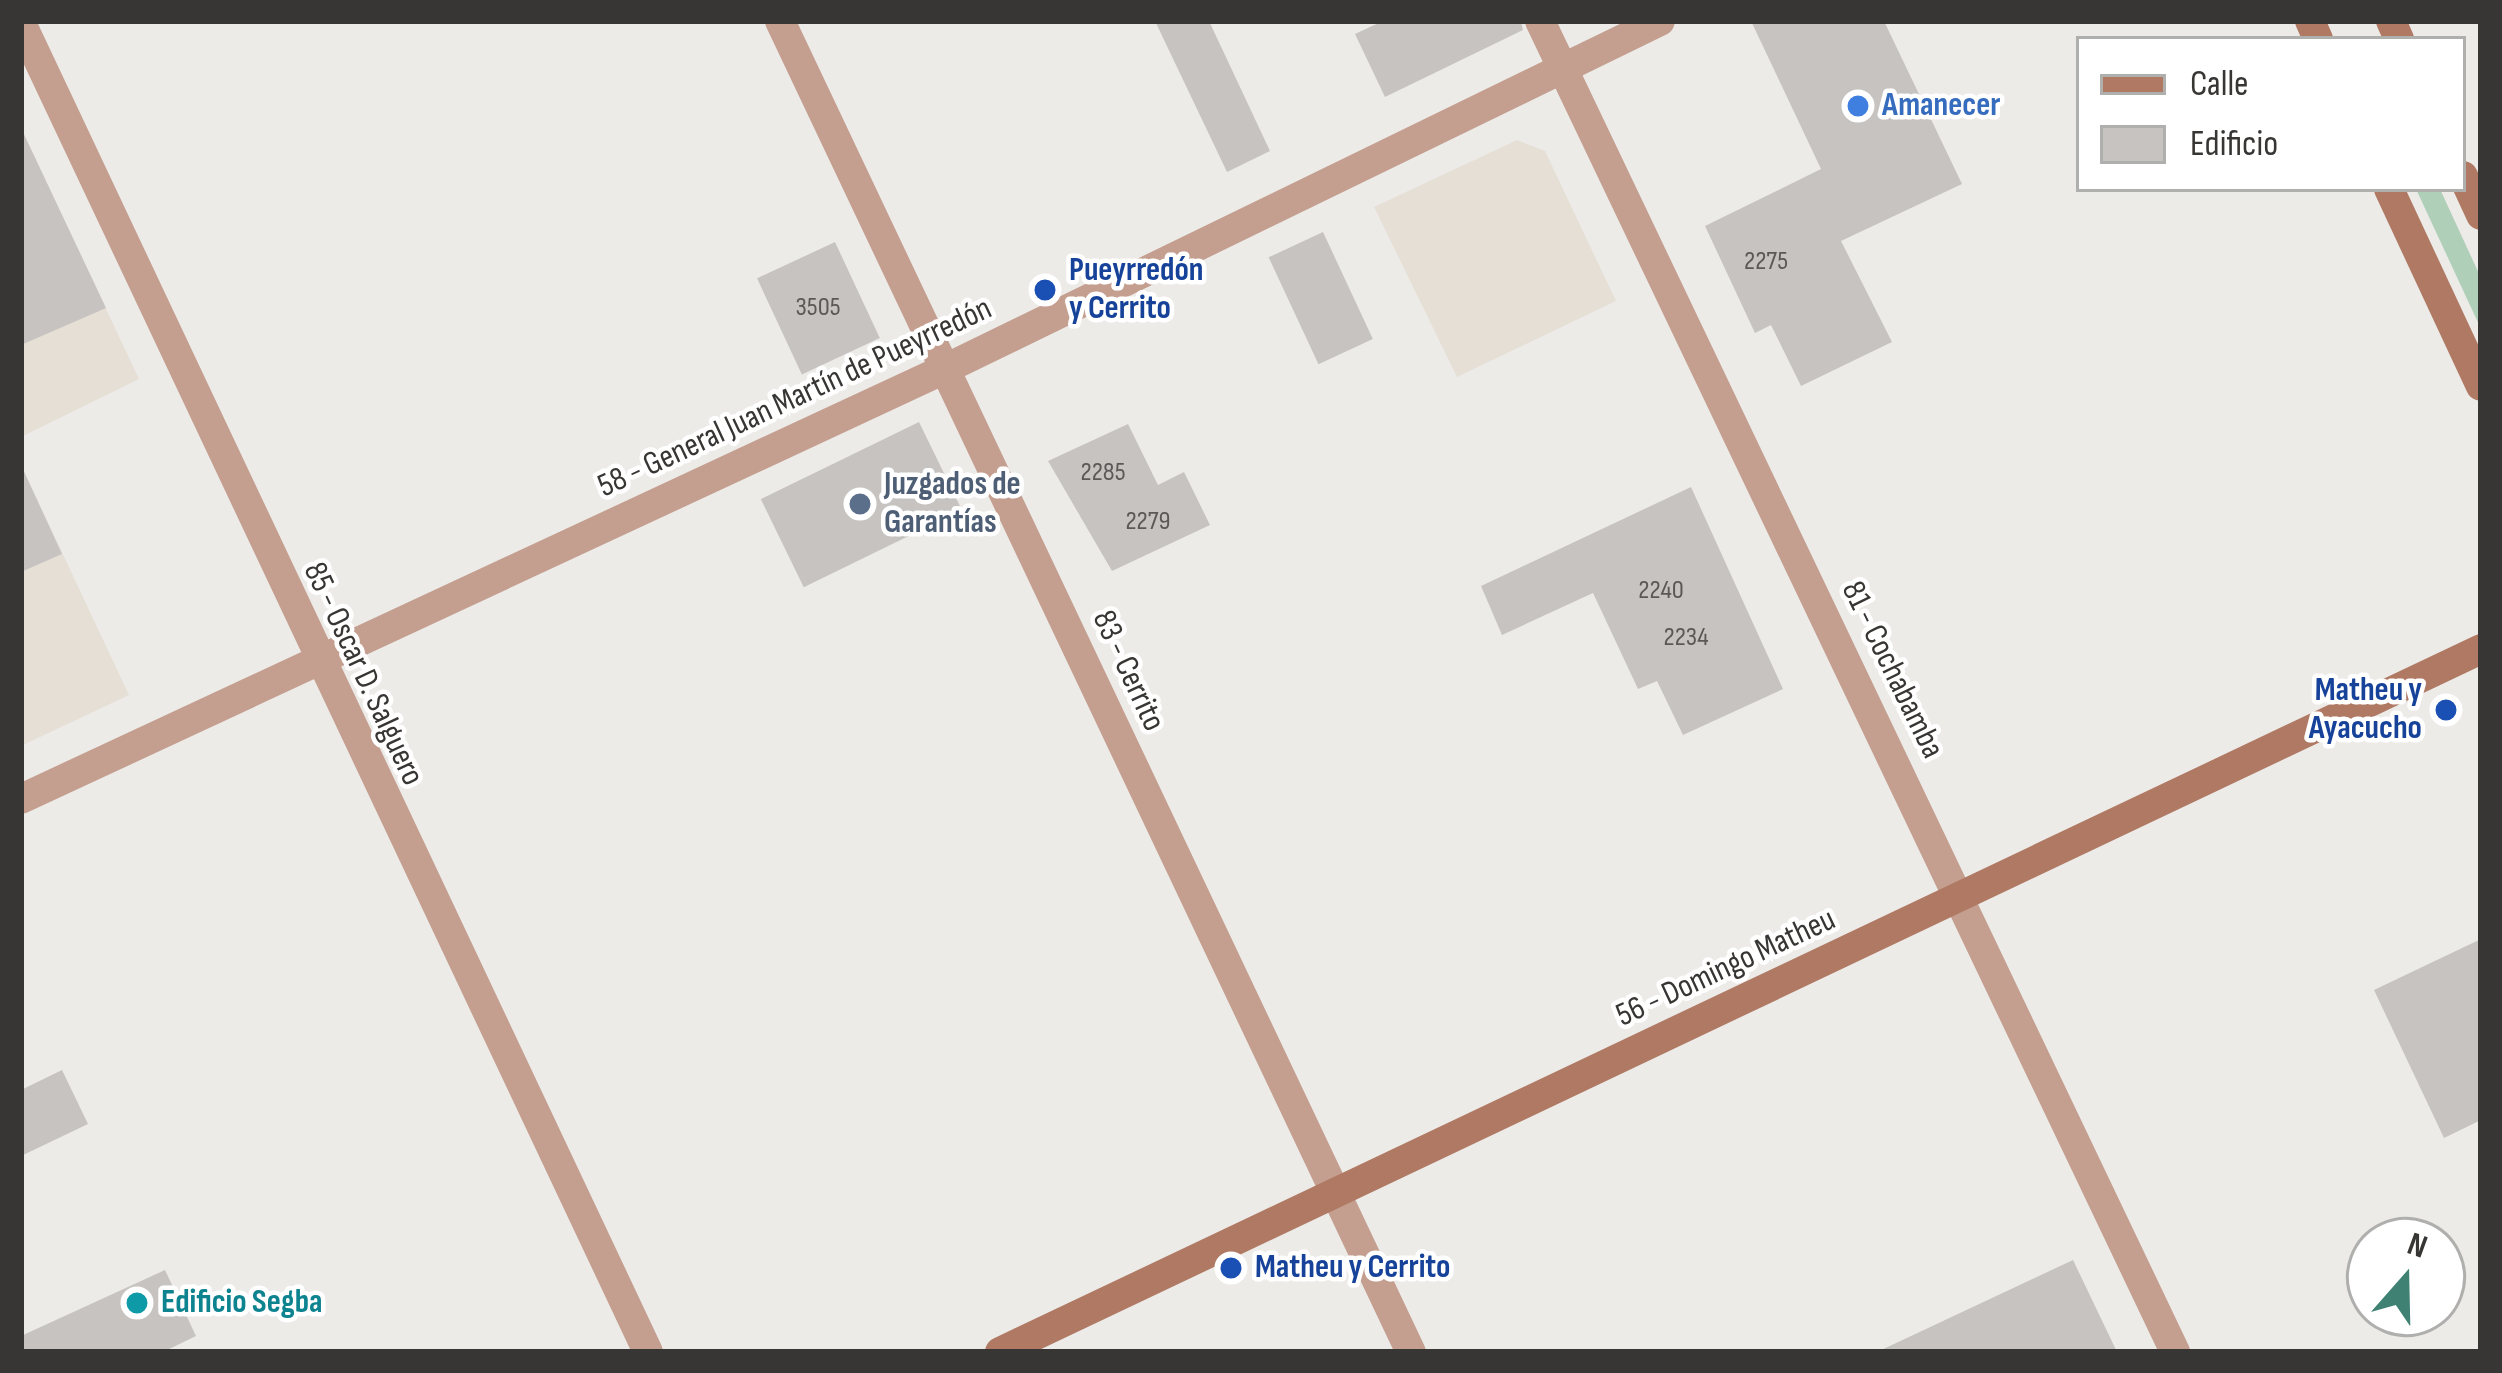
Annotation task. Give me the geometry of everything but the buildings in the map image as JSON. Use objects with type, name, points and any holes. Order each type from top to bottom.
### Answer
[{"type":"street","name":"83 - Cerrito","points":[[780,21],[1411,1352]]},
{"type":"street","name":"81 - Cochabamba","points":[[1540,21],[2175,1352]]},
{"type":"street","name":"58 - General Juan Martín de Pueyrredón","points":[[21,799],[945,369],[1660,21]]},
{"type":"street","name":"85 - Oscar D. Salguero","points":[[21,23],[316,663],[648,1352]]},
{"type":"street","points":[[2466,182],[2481,215]]},
{"type":"street","points":[[2390,192],[2481,386]]},
{"type":"street","name":"56 - Domingo Matheu","points":[[1000,1352],[2481,649]]},
{"type":"shaded area","points":[[21,128],[139,379],[21,437]]},
{"type":"shaded area","points":[[1517,140],[1545,151],[1616,301],[1457,377],[1374,207]]},
{"type":"shaded area","points":[[21,465],[129,695],[21,746]]},
{"type":"green space","points":[[2417,192],[2441,192],[2481,278],[2481,329]]},
{"type":"place","name":"Amanecer","points":[[1858,106]]},
{"type":"place","name":"Pueyrredón y Cerrito","points":[[1045,290]]},
{"type":"place","name":"Juzgados de Garantías","points":[[860,504]]},
{"type":"place","name":"Matheu y Ayacucho","points":[[2446,710]]},
{"type":"place","name":"Matheu y Cerrito","points":[[1231,1268]]},
{"type":"place","name":"Edificio Segba","points":[[137,1303]]}]
